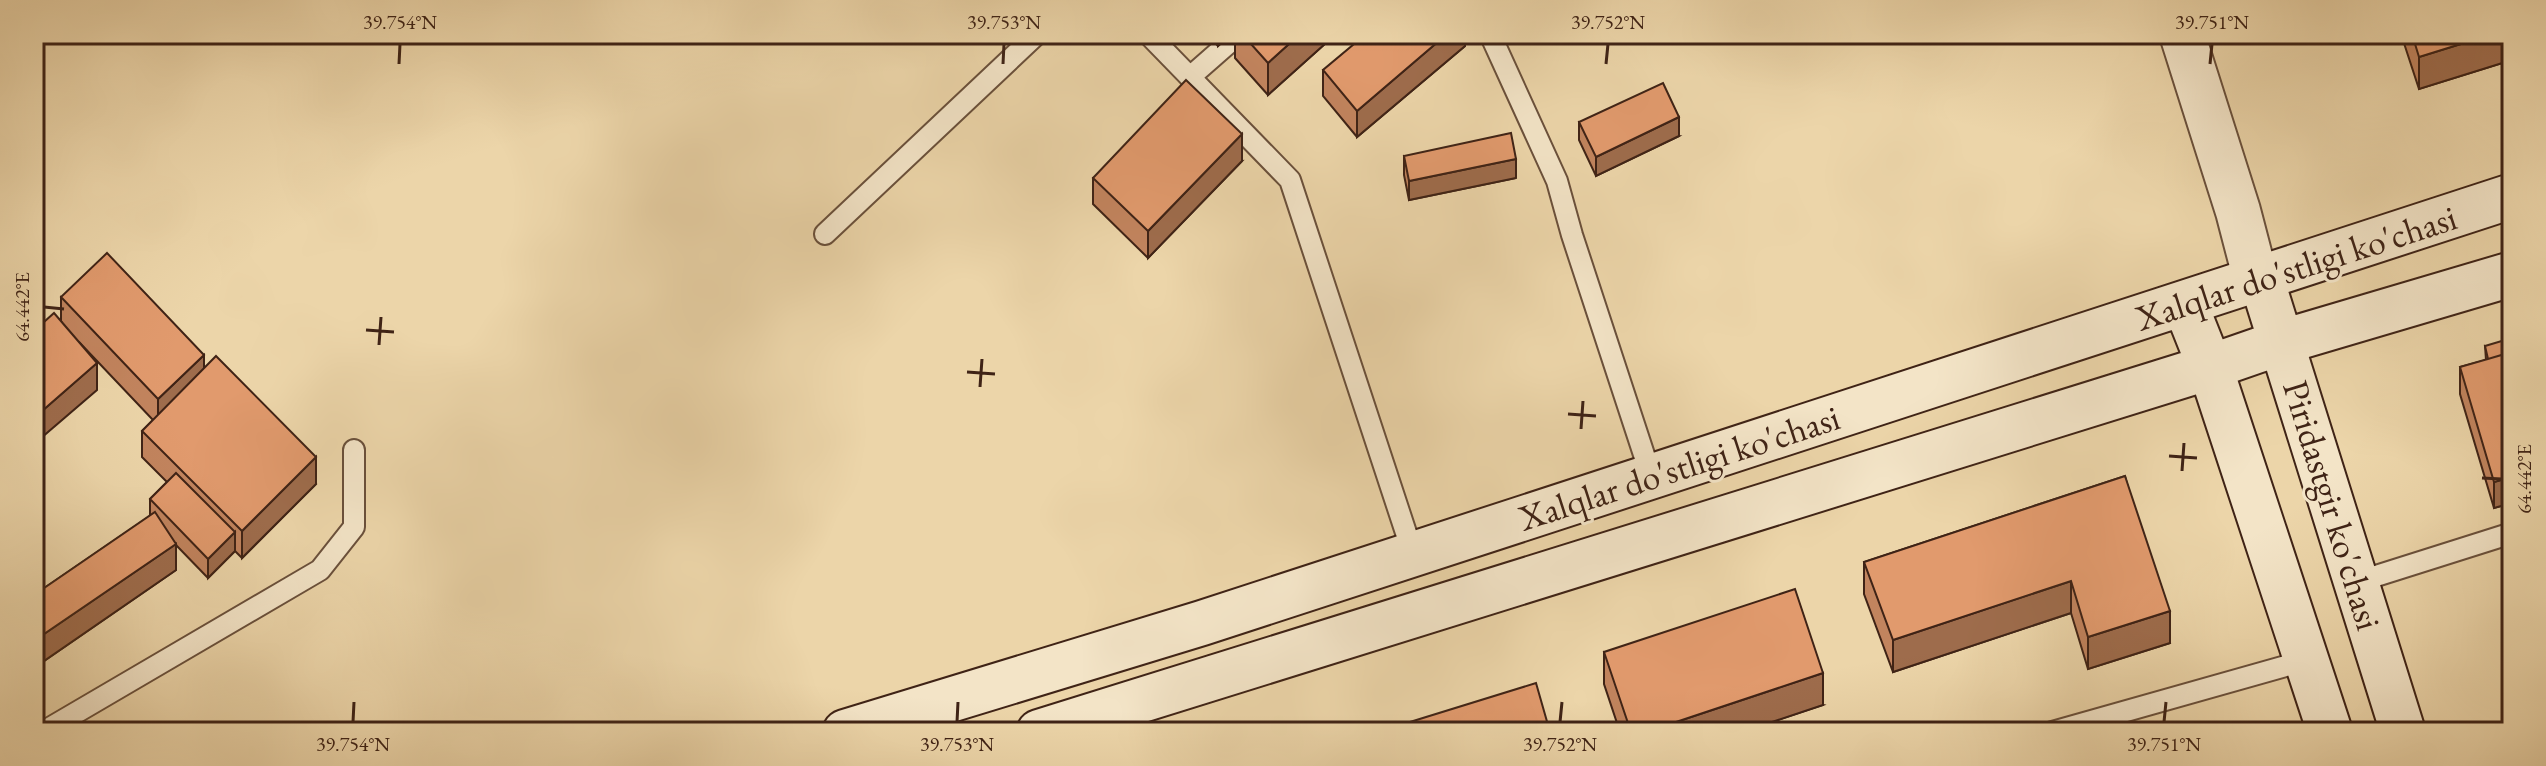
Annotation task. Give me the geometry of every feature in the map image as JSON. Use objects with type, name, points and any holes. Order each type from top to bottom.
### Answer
[{"type":"main road","name":"Piridastgir ko'chasi","points":[[2182,34],[2403,732]]},
{"type":"main road","name":"Xalqlar do'stligi ko'chasi","points":[[845,732],[1202,623],[2512,196]]},
{"type":"main road","name":"Xalqlar do'stligi ko'chasi","points":[[1039,732],[2282,342],[2512,274]]},
{"type":"main road","name":"Piridastgir ko'chasi","points":[[2185,304],[2210,367],[2330,732]]},
{"type":"lane","points":[[825,234],[1037,34]]},
{"type":"lane","points":[[1148,34],[1290,180],[1413,554]]},
{"type":"lane","points":[[1190,77],[1239,34]]},
{"type":"lane","points":[[1490,34],[1557,181],[1651,476]]},
{"type":"lane","points":[[43,732],[320,570],[354,527],[354,450]]},
{"type":"lane","points":[[2357,582],[2512,533]]},
{"type":"lane","points":[[2052,732],[2307,660]]},
{"type":"building","points":[[1242,34],[1300,34],[1268,63]]},
{"type":"building","points":[[1366,34],[1447,34],[1357,111],[1323,70]]},
{"type":"building","points":[[2412,34],[2493,34],[2419,57]]},
{"type":"building","points":[[1186,80],[1242,134],[1148,231],[1093,178]]},
{"type":"building","points":[[1663,83],[1679,117],[1596,157],[1579,122]]},
{"type":"building","points":[[1511,133],[1516,159],[1409,181],[1404,156]]},
{"type":"building","points":[[107,253],[204,355],[158,399],[61,297]]},
{"type":"building","points":[[54,313],[97,363],[34,418],[34,331]]},
{"type":"building","points":[[2505,340],[2508,353],[2488,359],[2485,346]]},
{"type":"building","points":[[2512,352],[2512,477],[2494,482],[2460,367]]},
{"type":"building","points":[[216,356],[316,457],[242,531],[142,431]]},
{"type":"building","points":[[176,473],[235,532],[208,559],[150,499]]},
{"type":"building","points":[[2125,476],[2170,611],[2088,637],[2071,581],[1893,640],[1864,562]]},
{"type":"building","points":[[155,512],[176,544],[41,636],[34,626],[34,595]]},
{"type":"building","points":[[1795,589],[1823,673],[1646,732],[1631,732],[1604,652]]},
{"type":"building","points":[[1536,683],[1550,732],[1398,732],[1397,726]]}]
